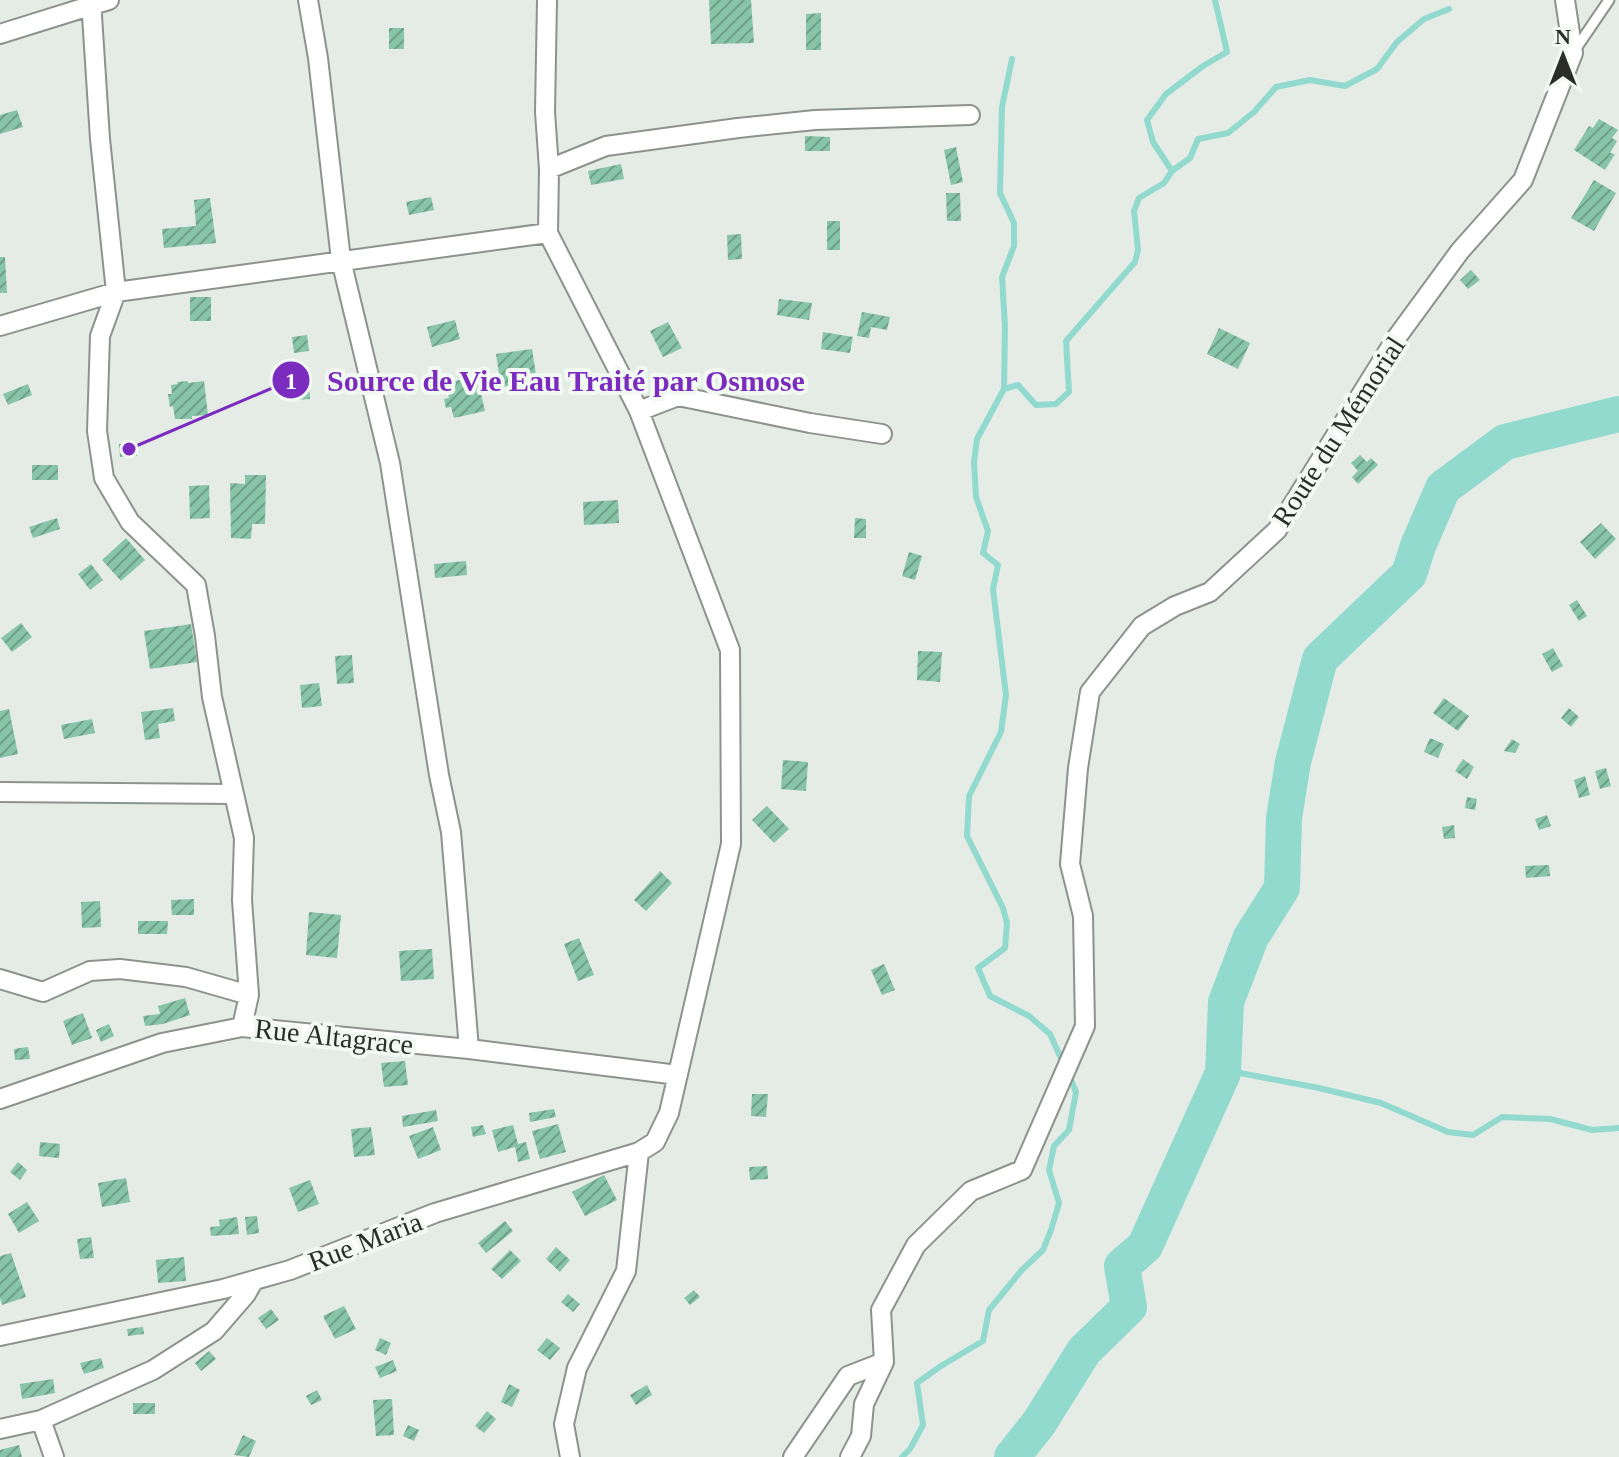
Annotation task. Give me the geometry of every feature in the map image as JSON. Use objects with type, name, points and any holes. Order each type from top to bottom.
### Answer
[{"type":"street","points":[[308,0],[318,58],[341,260],[390,463],[439,775],[451,832],[469,1049]]},
{"type":"street","points":[[547,0],[545,112],[549,169],[548,233],[639,411],[730,650],[731,844],[669,1113],[655,1142],[639,1152],[626,1271],[577,1368],[564,1424],[570,1457]]},
{"type":"street","points":[[1565,0],[1573,53]]},
{"type":"street","points":[[0,34],[97,2],[100,139],[116,292],[100,336],[97,431],[104,478],[130,522],[196,585],[212,697],[244,838],[242,900],[249,995],[242,1027]]},
{"type":"street","name":"Route du Mémorial","points":[[850,1457],[861,1436],[864,1404],[884,1362],[881,1310],[916,1245],[971,1191],[1022,1170],[1085,1026],[1083,916],[1070,864],[1078,768],[1090,692],[1142,626],[1175,606],[1210,592],[1277,530],[1397,337],[1460,251],[1523,180],[1573,53]]},
{"type":"street","points":[[549,169],[606,146],[738,128],[815,120],[970,115]]},
{"type":"street","points":[[0,326],[116,292],[548,233]]},
{"type":"street","points":[[639,411],[678,396],[882,434]]},
{"type":"street","points":[[0,792],[234,794]]},
{"type":"street","points":[[0,979],[43,992],[90,971],[120,969],[186,977],[249,995]]},
{"type":"street","name":"Rue Altagrace","points":[[0,1099],[162,1043],[242,1027],[469,1049],[678,1075]]},
{"type":"street","name":"Rue Maria","points":[[0,1336],[223,1289],[290,1270],[435,1213],[639,1152]]},
{"type":"street","points":[[0,1429],[41,1420],[153,1370],[214,1331],[254,1280]]},
{"type":"street","points":[[793,1457],[848,1376],[884,1362]]},
{"type":"street","points":[[41,1420],[54,1457]]},
{"type":"lane","points":[[1573,53],[1609,0]]},
{"type":"building","points":[[709,0],[751,0],[754,43],[711,44]]},
{"type":"building","points":[[821,13],[821,50],[806,50],[806,14]]},
{"type":"building","points":[[389,28],[404,28],[404,49],[389,49]]},
{"type":"building","points":[[17,110],[23,127],[0,134],[0,115]]},
{"type":"building","points":[[1599,119],[1618,130],[1612,138],[1617,141],[1610,153],[1615,154],[1605,170],[1574,150],[1589,126],[1593,128]]},
{"type":"building","points":[[805,136],[830,137],[830,151],[805,151]]},
{"type":"building","points":[[956,147],[963,182],[951,185],[944,150]]},
{"type":"building","points":[[621,164],[624,179],[591,185],[588,171]]},
{"type":"building","points":[[1594,180],[1616,193],[1594,231],[1571,218]]},
{"type":"building","points":[[946,193],[960,193],[961,221],[947,221]]},
{"type":"building","points":[[431,197],[434,210],[409,215],[406,202]]},
{"type":"building","points":[[210,198],[216,243],[164,248],[162,229],[196,226],[194,200]]},
{"type":"building","points":[[827,221],[840,221],[840,250],[827,250]]},
{"type":"building","points":[[741,234],[742,259],[728,260],[727,235]]},
{"type":"building","points":[[0,257],[5,257],[7,293],[0,293]]},
{"type":"building","points":[[1471,270],[1480,280],[1468,289],[1460,280]]},
{"type":"building","points":[[190,297],[211,297],[211,321],[190,321]]},
{"type":"building","points":[[779,299],[812,303],[809,320],[777,315]]},
{"type":"building","points":[[862,312],[890,317],[887,330],[871,327],[869,338],[857,336]]},
{"type":"building","points":[[455,320],[460,339],[432,347],[427,327]]},
{"type":"building","points":[[668,322],[682,348],[663,357],[650,331]]},
{"type":"building","points":[[1219,328],[1250,343],[1238,369],[1207,354]]},
{"type":"building","points":[[823,332],[853,337],[850,353],[821,349]]},
{"type":"building","points":[[307,335],[309,351],[294,353],[292,337]]},
{"type":"building","points":[[532,349],[537,381],[501,387],[496,354]]},
{"type":"building","points":[[308,367],[310,399],[296,400],[294,368]]},
{"type":"building","points":[[477,376],[485,411],[454,418],[451,407],[446,408],[444,399],[449,398],[446,383]]},
{"type":"building","points":[[204,381],[208,415],[175,419],[168,394],[172,394],[171,385]]},
{"type":"building","points":[[28,384],[32,395],[8,405],[3,394]]},
{"type":"building","points":[[136,443],[137,456],[120,457],[119,444]]},
{"type":"building","points":[[1360,455],[1367,462],[1371,458],[1378,465],[1358,484],[1352,477],[1358,471],[1351,463]]},
{"type":"building","points":[[32,465],[58,465],[58,480],[32,480]]},
{"type":"building","points":[[245,475],[266,475],[265,524],[252,524],[251,539],[231,538],[230,483],[245,484]]},
{"type":"building","points":[[209,485],[210,518],[190,519],[189,486]]},
{"type":"building","points":[[618,500],[619,523],[584,525],[583,502]]},
{"type":"building","points":[[57,518],[60,529],[33,538],[29,527]]},
{"type":"building","points":[[855,518],[866,519],[866,538],[854,538]]},
{"type":"building","points":[[1601,523],[1616,539],[1595,559],[1580,542]]},
{"type":"building","points":[[126,538],[145,560],[121,581],[102,560]]},
{"type":"building","points":[[909,552],[922,556],[915,580],[902,576]]},
{"type":"building","points":[[466,561],[467,575],[435,578],[434,564]]},
{"type":"building","points":[[91,564],[103,580],[90,590],[78,574]]},
{"type":"building","points":[[1577,600],[1587,616],[1579,621],[1569,605]]},
{"type":"building","points":[[21,623],[32,637],[12,652],[1,638]]},
{"type":"building","points":[[191,624],[197,662],[150,669],[144,631]]},
{"type":"building","points":[[1553,648],[1563,666],[1552,672],[1542,654]]},
{"type":"building","points":[[918,651],[942,652],[940,682],[917,680]]},
{"type":"building","points":[[352,655],[354,683],[337,684],[335,656]]},
{"type":"building","points":[[319,683],[322,706],[302,708],[300,685]]},
{"type":"building","points":[[1444,698],[1469,716],[1458,731],[1433,713]]},
{"type":"building","points":[[173,708],[175,721],[158,724],[160,738],[145,740],[141,712]]},
{"type":"building","points":[[1569,708],[1579,717],[1571,727],[1561,718]]},
{"type":"building","points":[[9,709],[18,754],[0,758],[0,711]]},
{"type":"building","points":[[92,719],[95,733],[64,739],[61,725]]},
{"type":"building","points":[[1430,738],[1444,744],[1438,758],[1424,752]]},
{"type":"building","points":[[1512,739],[1520,744],[1515,753],[1504,751]]},
{"type":"building","points":[[1463,759],[1474,767],[1467,779],[1455,771]]},
{"type":"building","points":[[783,760],[808,762],[806,791],[781,789]]},
{"type":"building","points":[[1606,768],[1611,786],[1600,789],[1595,771]]},
{"type":"building","points":[[1585,776],[1590,795],[1579,798],[1574,780]]},
{"type":"building","points":[[1467,797],[1477,799],[1475,810],[1465,808]]},
{"type":"building","points":[[767,806],[789,829],[774,843],[752,820]]},
{"type":"building","points":[[1547,815],[1551,826],[1539,830],[1535,819]]},
{"type":"building","points":[[1454,825],[1455,838],[1444,839],[1442,827]]},
{"type":"building","points":[[1549,865],[1550,876],[1526,878],[1525,866]]},
{"type":"building","points":[[660,871],[672,883],[646,911],[634,900]]},
{"type":"building","points":[[194,899],[194,915],[172,915],[171,900]]},
{"type":"building","points":[[100,901],[101,927],[82,928],[81,902]]},
{"type":"building","points":[[309,912],[341,915],[337,958],[306,955]]},
{"type":"building","points":[[138,921],[168,921],[167,934],[138,934]]},
{"type":"building","points":[[579,938],[594,975],[578,981],[564,944]]},
{"type":"building","points":[[432,949],[434,979],[401,981],[399,951]]},
{"type":"building","points":[[884,964],[895,990],[882,995],[871,970]]},
{"type":"building","points":[[185,998],[190,1015],[145,1026],[143,1016],[160,1014],[158,1006]]},
{"type":"building","points":[[83,1013],[92,1038],[72,1045],[63,1021]]},
{"type":"building","points":[[109,1024],[114,1036],[101,1042],[96,1030]]},
{"type":"building","points":[[28,1047],[30,1059],[15,1060],[14,1049]]},
{"type":"building","points":[[405,1061],[408,1085],[384,1087],[381,1063]]},
{"type":"building","points":[[752,1094],[768,1094],[766,1117],[751,1116]]},
{"type":"building","points":[[554,1109],[556,1117],[530,1122],[529,1113]]},
{"type":"building","points":[[436,1110],[438,1121],[403,1127],[402,1116]]},
{"type":"building","points":[[558,1124],[566,1152],[540,1159],[532,1131]]},
{"type":"building","points":[[483,1125],[486,1134],[473,1137],[471,1127]]},
{"type":"building","points":[[513,1125],[518,1144],[526,1142],[530,1159],[518,1162],[515,1147],[498,1152],[492,1130]]},
{"type":"building","points":[[371,1127],[375,1155],[354,1157],[351,1129]]},
{"type":"building","points":[[433,1127],[441,1150],[418,1159],[409,1136]]},
{"type":"building","points":[[40,1142],[60,1144],[59,1158],[39,1156]]},
{"type":"building","points":[[18,1162],[27,1170],[20,1180],[10,1172]]},
{"type":"building","points":[[767,1166],[768,1179],[750,1180],[749,1167]]},
{"type":"building","points":[[604,1175],[617,1200],[585,1216],[572,1192]]},
{"type":"building","points":[[126,1178],[130,1202],[102,1207],[98,1183]]},
{"type":"building","points":[[310,1180],[319,1204],[298,1212],[289,1188]]},
{"type":"building","points":[[27,1202],[39,1221],[19,1233],[8,1214]]},
{"type":"building","points":[[257,1216],[259,1233],[247,1235],[245,1217]]},
{"type":"building","points":[[237,1217],[239,1234],[211,1236],[210,1227],[220,1226],[219,1220]]},
{"type":"building","points":[[505,1221],[513,1231],[486,1253],[478,1243]]},
{"type":"building","points":[[91,1237],[94,1258],[80,1259],[77,1239]]},
{"type":"building","points":[[556,1247],[570,1260],[560,1272],[546,1259]]},
{"type":"building","points":[[510,1250],[521,1261],[502,1279],[491,1269]]},
{"type":"building","points":[[11,1253],[26,1297],[2,1305],[0,1256]]},
{"type":"building","points":[[184,1257],[186,1281],[158,1283],[156,1260]]},
{"type":"building","points":[[694,1290],[700,1297],[690,1305],[684,1298]]},
{"type":"building","points":[[568,1294],[580,1304],[573,1312],[561,1302]]},
{"type":"building","points":[[344,1306],[356,1329],[335,1339],[323,1316]]},
{"type":"building","points":[[271,1309],[279,1320],[266,1329],[258,1318]]},
{"type":"building","points":[[143,1327],[144,1334],[128,1336],[127,1329]]},
{"type":"building","points":[[380,1338],[391,1343],[386,1355],[375,1350]]},
{"type":"building","points":[[547,1338],[560,1348],[550,1360],[537,1350]]},
{"type":"building","points":[[209,1351],[216,1359],[201,1371],[195,1363]]},
{"type":"building","points":[[101,1358],[104,1368],[84,1374],[80,1363]]},
{"type":"building","points":[[393,1360],[397,1371],[380,1378],[375,1367]]},
{"type":"building","points":[[53,1379],[55,1393],[22,1399],[20,1384]]},
{"type":"building","points":[[509,1384],[520,1390],[512,1407],[501,1402]]},
{"type":"building","points":[[647,1385],[652,1395],[636,1405],[630,1395]]},
{"type":"building","points":[[317,1390],[322,1400],[311,1405],[306,1396]]},
{"type":"building","points":[[392,1399],[394,1435],[376,1436],[373,1400]]},
{"type":"building","points":[[133,1403],[155,1403],[155,1414],[133,1414]]},
{"type":"building","points":[[487,1411],[496,1419],[484,1433],[475,1426]]},
{"type":"building","points":[[408,1425],[419,1430],[414,1441],[403,1436]]},
{"type":"building","points":[[243,1435],[256,1441],[249,1457],[234,1455]]},
{"type":"building","points":[[19,1445],[22,1457],[0,1457],[0,1450]]},
{"type":"waterway","points":[[1064,1065],[1050,1034],[1029,1016],[990,996],[978,968],[1005,948],[1007,923],[1003,908],[967,836],[969,796],[1001,732],[1006,695],[993,589],[998,565],[983,553],[988,531],[976,497],[974,462],[977,439],[1004,389],[1018,385],[1036,405],[1056,404],[1069,392],[1066,341],[1135,262],[1138,250],[1134,211],[1139,198],[1164,183],[1172,171],[1153,142],[1147,120],[1166,94],[1227,52],[1215,0]]},
{"type":"waterway","points":[[1172,171],[1190,158],[1198,139],[1228,133],[1254,112],[1276,87],[1310,80],[1345,86],[1377,69],[1397,42],[1424,19],[1449,9]]},
{"type":"waterway","points":[[1004,389],[1002,277],[1014,246],[1014,223],[1000,193],[1002,107],[1012,59]]},
{"type":"waterway","points":[[1012,1457],[1039,1423],[1084,1351],[1129,1307],[1122,1266],[1145,1246],[1223,1073],[1226,1002],[1251,937],[1282,888],[1284,818],[1293,762],[1320,659],[1409,574],[1443,488],[1505,442],[1619,414]]},
{"type":"waterway","points":[[1223,1073],[1240,1073],[1381,1103],[1448,1132],[1473,1135],[1502,1117],[1550,1119],[1592,1130],[1619,1128]]},
{"type":"waterway","points":[[902,1457],[923,1425],[917,1383],[983,1341],[989,1310],[1043,1250],[1059,1203],[1049,1170],[1054,1146],[1069,1130],[1076,1092],[1069,1075]]},
{"type":"place","name":"Source de Vie Eau Traité par Osmose","points":[[129,449]]}]
